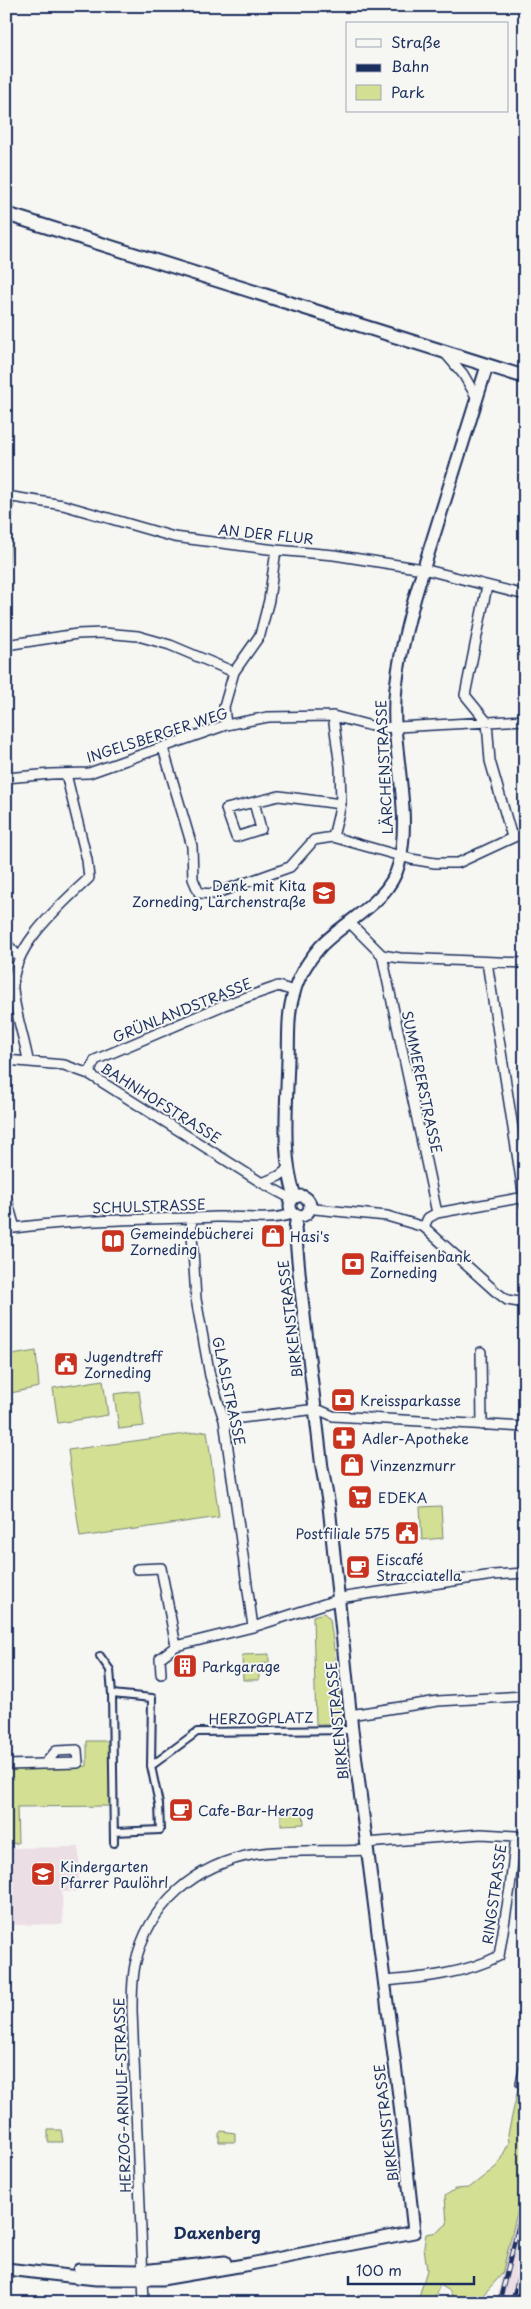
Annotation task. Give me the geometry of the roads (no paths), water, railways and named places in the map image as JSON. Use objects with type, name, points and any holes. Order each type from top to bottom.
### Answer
[{"type":"main road","points":[[6,214],[525,378]]},
{"type":"street","points":[[445,353],[463,374],[477,398]]},
{"type":"street","name":"LÄRCHENSTRASSE","points":[[294,1197],[288,1169],[289,1020],[294,991],[305,967],[319,948],[350,923],[388,886],[396,872],[400,857],[403,811],[394,727],[399,665],[423,569],[487,366]]},
{"type":"street","name":"AN DER FLUR","points":[[6,496],[63,505],[174,537],[276,550],[334,555],[423,569],[525,595]]},
{"type":"street","points":[[226,725],[224,707],[234,672],[260,635],[269,600],[276,550]]},
{"type":"street","points":[[487,586],[465,695],[487,722],[490,761],[512,837]]},
{"type":"street","points":[[6,645],[77,634],[112,633],[138,636],[170,645],[234,672]]},
{"type":"street","points":[[333,716],[340,767],[341,804],[333,837]]},
{"type":"street","name":"INGELSBERGER WEG","points":[[6,778],[89,773],[226,725],[268,717],[333,716],[379,728],[525,720]]},
{"type":"street","points":[[163,748],[192,846],[193,879],[199,893],[214,894],[290,867],[314,840],[333,837],[400,857],[435,863],[458,863],[525,832]]},
{"type":"street","points":[[28,1060],[13,987],[20,958],[42,924],[89,878],[87,860],[66,774]]},
{"type":"street","points":[[254,802],[261,830],[236,837],[226,809],[254,802],[279,796],[341,804]]},
{"type":"street","points":[[350,923],[382,956],[525,963]]},
{"type":"street","points":[[6,943],[20,958]]},
{"type":"street","name":"SUMMERERSTRASSE","points":[[382,956],[432,1197],[437,1213]]},
{"type":"street","points":[[424,1227],[428,1218],[437,1213],[524,1200],[487,962]]},
{"type":"street","name":"GRÜNLANDSTRASSE","points":[[89,1074],[95,1060],[224,1005],[278,986],[294,991]]},
{"type":"street","name":"BAHNHOFSTRASSE","points":[[6,1060],[28,1060],[64,1065],[89,1074],[116,1089],[151,1114],[262,1183],[294,1197]]},
{"type":"street","points":[[262,1183],[279,1176],[288,1169]]},
{"type":"street","points":[[6,1197],[11,1229]]},
{"type":"street","points":[[310,1206],[305,1215],[295,1215],[290,1207],[294,1197],[306,1197],[310,1206],[315,1209],[399,1218],[424,1227],[495,1291],[507,1300],[525,1303]]},
{"type":"street","name":"SCHULSTRASSE","points":[[11,1229],[88,1221],[245,1216],[274,1219],[295,1215]]},
{"type":"street","name":"BIRKENSTRASSE","points":[[142,2275],[252,2258],[388,2230],[413,2228],[350,1715],[339,1600],[300,1282],[295,1215]]},
{"type":"street","name":"GLASLSTRASSE","points":[[191,1218],[196,1299],[210,1376],[224,1420],[253,1627]]},
{"type":"street","points":[[481,1352],[482,1425]]},
{"type":"street","points":[[224,1420],[316,1409],[333,1416],[525,1427]]},
{"type":"street","points":[[137,1569],[161,1568],[176,1646]]},
{"type":"street","points":[[161,1674],[160,1658],[176,1646],[253,1627],[339,1600],[478,1578],[525,1573]]},
{"type":"street","points":[[100,1656],[110,1670],[112,1694],[114,1843]]},
{"type":"street","points":[[112,1694],[152,1698],[151,1766],[159,1804],[160,1830],[114,1832]]},
{"type":"street","points":[[350,1715],[438,1702],[525,1696]]},
{"type":"street","name":"HERZOGPLATZ","points":[[151,1766],[197,1732],[352,1730]]},
{"type":"street","points":[[6,1765],[45,1764]]},
{"type":"street","name":"RINGSTRASSE","points":[[367,1847],[481,1834],[516,1836],[510,1888],[498,1956],[489,1961],[427,1978],[384,1981]]},
{"type":"street","name":"HERZOG-ARNULF-STRASSE","points":[[144,2303],[132,2011],[135,1965],[140,1947],[153,1920],[163,1905],[179,1888],[217,1864],[257,1854],[367,1847]]},
{"type":"street","points":[[521,2082],[525,2066]]},
{"type":"street","points":[[6,2261],[142,2275]]},
{"type":"street","points":[[6,2269],[96,2279],[142,2275]]},
{"type":"railway","points":[[499,2303],[525,2200]]},
{"type":"railway","points":[[512,2303],[525,2252]]},
{"type":"place","name":"Denk mit Kita Zorneding, Lärchenstraße","points":[[324,893]]},
{"type":"place","name":"Hasi's","points":[[273,1236]]},
{"type":"place","name":"Gemeindebücherei Zorneding","points":[[113,1241]]},
{"type":"place","name":"Raiffeisenbank Zorneding","points":[[353,1264]]},
{"type":"place","name":"Jugendtreff Zorneding","points":[[66,1364]]},
{"type":"place","name":"Kreissparkasse","points":[[343,1400]]},
{"type":"place","name":"Adler-Apotheke","points":[[344,1438]]},
{"type":"place","name":"Vinzenzmurr","points":[[352,1465]]},
{"type":"place","name":"EDEKA","points":[[360,1497]]},
{"type":"place","name":"Postfiliale 575","points":[[407,1533]]},
{"type":"place","name":"Eiscafé Stracciatella","points":[[358,1567]]},
{"type":"place","name":"Parkgarage","points":[[185,1666]]},
{"type":"place","name":"Cafe-Bar-Herzog","points":[[181,1810]]},
{"type":"place","name":"Kindergarten Pfarrer Paulöhrl","points":[[43,1874]]},
{"type":"district","name":"Daxenberg","points":[[217,2232]]}]
